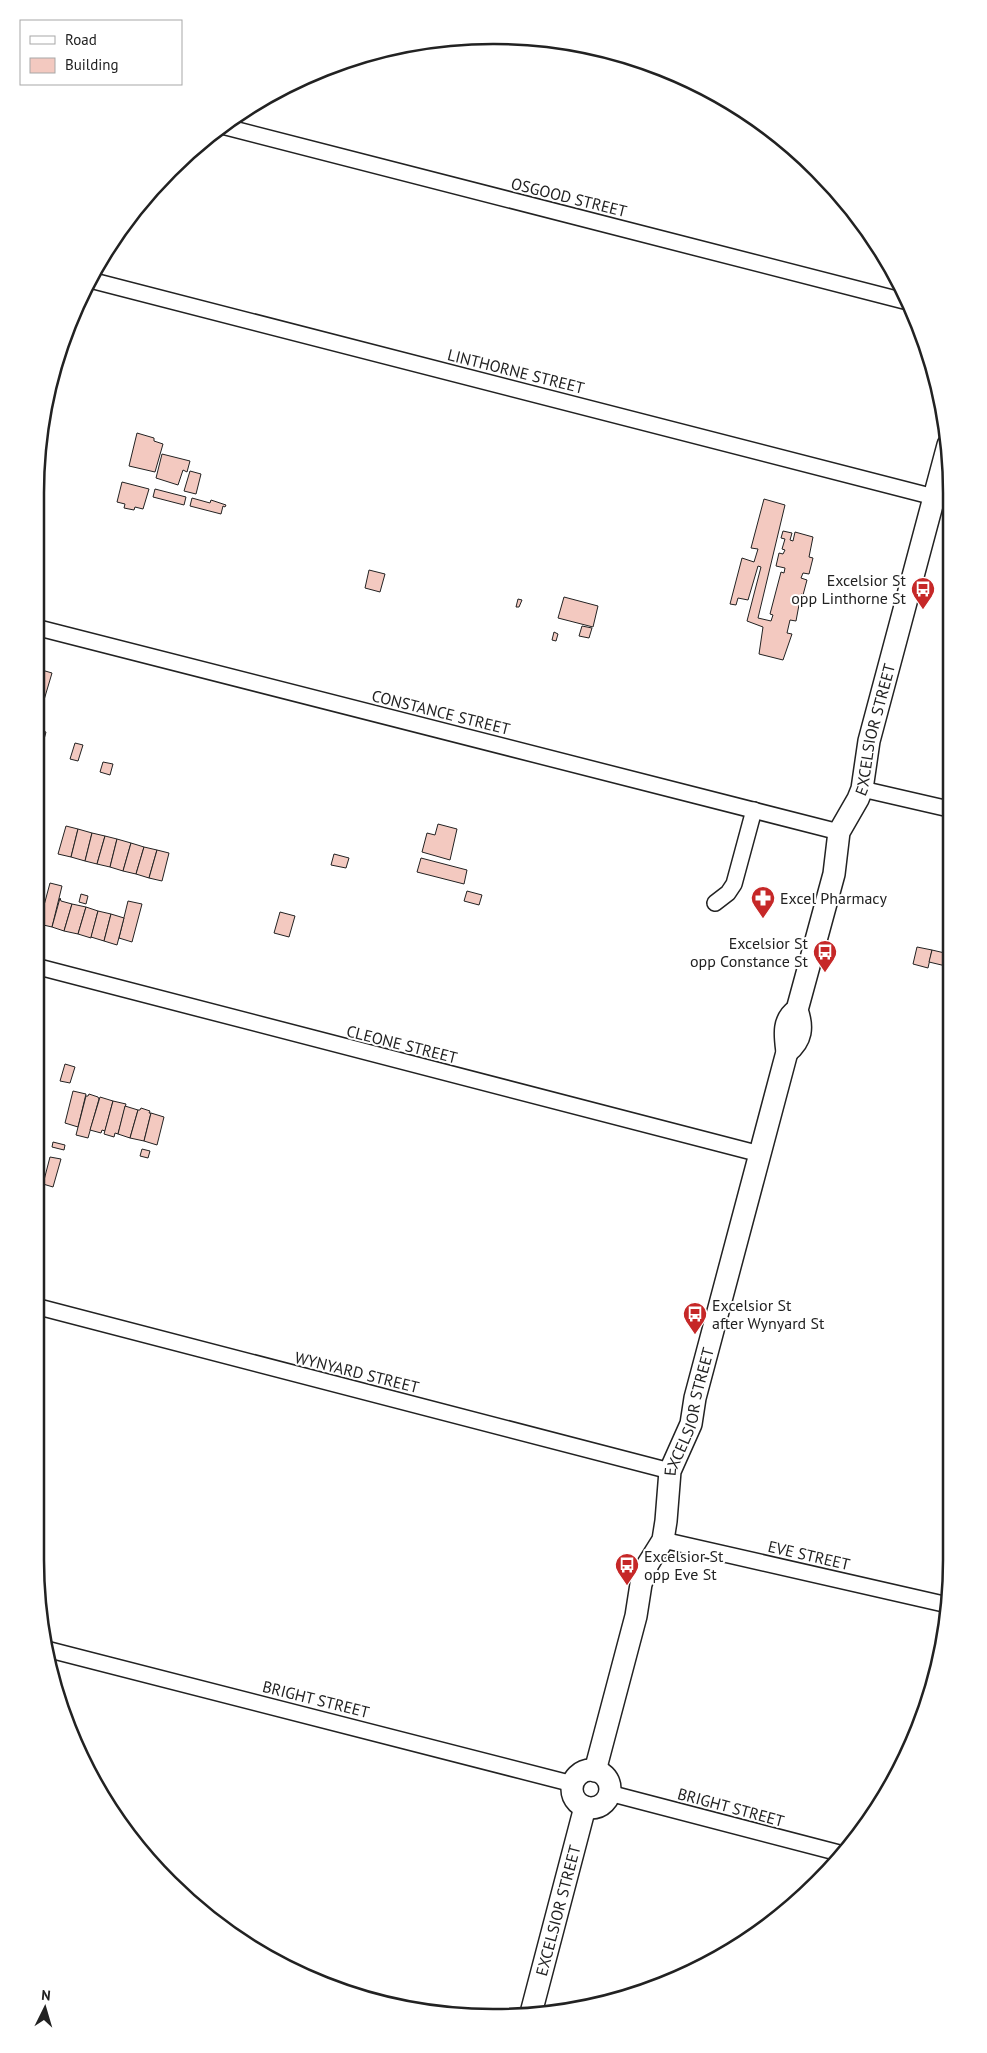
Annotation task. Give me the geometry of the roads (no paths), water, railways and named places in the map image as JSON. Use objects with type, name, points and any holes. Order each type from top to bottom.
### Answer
[{"type":"street","name":"OSGOOD STREET","points":[[232,129],[899,300]]},
{"type":"street","name":"LINTHORNE STREET","points":[[97,282],[934,497]]},
{"type":"street","name":"EXCELSIOR STREET","points":[[595,1771],[636,1616],[641,1584],[648,1564],[663,1540],[670,1471],[691,1424],[695,1398],[787,1052],[785,1030],[788,1019],[797,1010],[834,874],[839,832],[862,789],[869,741],[942,467]]},
{"type":"street","name":"CONSTANCE STREET","points":[[44,628],[839,832]]},
{"type":"street","points":[[862,789],[943,809]]},
{"type":"street","points":[[715,903],[728,893],[734,884],[754,810]]},
{"type":"street","name":"CLEONE STREET","points":[[44,968],[760,1154]]},
{"type":"street","name":"WYNYARD STREET","points":[[44,1308],[670,1471]]},
{"type":"street","name":"EVE STREET","points":[[663,1540],[941,1603]]},
{"type":"street","name":"BRIGHT STREET","points":[[53,1651],[573,1784]]},
{"type":"street","points":[[595,1771],[607,1779],[610,1785],[610,1793],[605,1802],[600,1806],[594,1808],[585,1807],[574,1798],[572,1793],[573,1784],[581,1773],[595,1771]]},
{"type":"street","name":"BRIGHT STREET","points":[[610,1793],[835,1852]]},
{"type":"street","name":"EXCELSIOR STREET","points":[[533,2007],[585,1807]]},
{"type":"place","name":"Excelsior St opp Linthorne St","points":[[923,610]]},
{"type":"place","name":"Excel Pharmacy","points":[[763,919]]},
{"type":"place","name":"Excelsior St opp Constance St","points":[[825,973]]},
{"type":"place","name":"Excelsior St after Wynyard St","points":[[695,1335]]},
{"type":"place","name":"Excelsior St opp Eve St","points":[[627,1586]]}]
